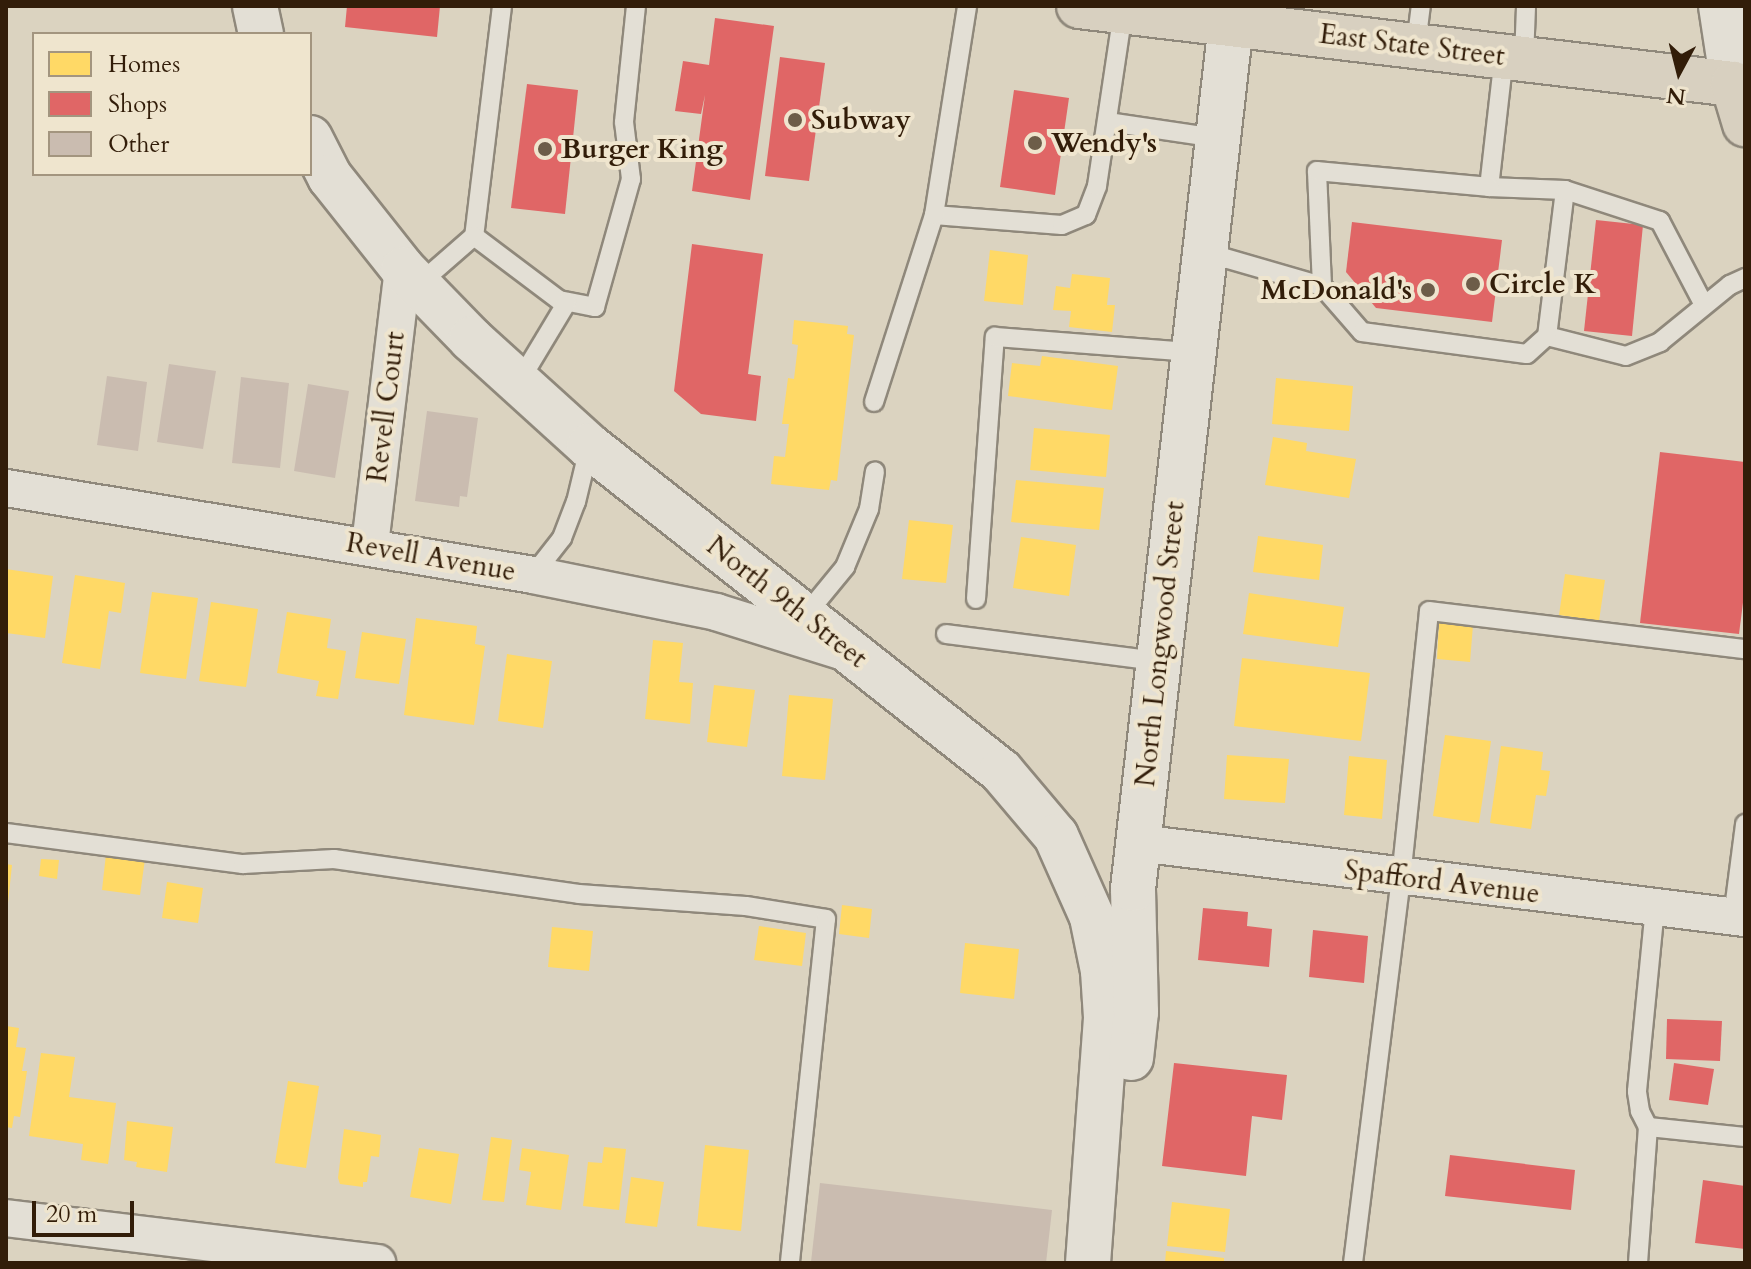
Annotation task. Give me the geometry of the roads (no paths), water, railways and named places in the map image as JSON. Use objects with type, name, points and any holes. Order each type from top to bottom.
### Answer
[{"type":"main road","points":[[255,6],[261,32]]},
{"type":"main road","name":"East State Street","points":[[1079,6],[1418,26],[1514,57],[1741,98]]},
{"type":"main road","points":[[1721,6],[1741,98]]},
{"type":"main road","name":"North Longwood Street","points":[[1090,1263],[1116,1155],[1132,1055],[1136,1012],[1133,889],[1232,14]]},
{"type":"main road","name":"North 9th Street","points":[[312,142],[330,177],[411,276],[519,382],[589,446],[1001,771],[1056,836],[1092,917],[1103,971],[1106,1018],[1098,1139]]},
{"type":"main road","name":"North Longwood Street","points":[[1090,1263],[1098,1139]]},
{"type":"street","name":"Revell Court","points":[[370,545],[411,276]]},
{"type":"street","name":"Revell Avenue","points":[[6,488],[370,545],[533,575],[716,612],[850,654]]},
{"type":"street","name":"Spafford Avenue","points":[[1139,843],[1739,918]]},
{"type":"street","points":[[6,1218],[377,1263]]},
{"type":"lane","points":[[474,236],[502,6]]},
{"type":"lane","points":[[474,236],[559,300],[595,307],[631,179],[624,122],[636,6]]},
{"type":"lane","points":[[874,402],[934,215],[967,6]]},
{"type":"lane","points":[[1489,187],[1526,6]]},
{"type":"lane","points":[[934,215],[1062,225],[1086,215],[1097,186],[1123,11]]},
{"type":"lane","points":[[1108,122],[1217,138]]},
{"type":"lane","points":[[1322,286],[1317,171],[1489,187],[1565,190],[1660,221],[1704,305]]},
{"type":"lane","points":[[1204,252],[1322,286],[1362,332],[1527,354],[1547,336],[1565,190]]},
{"type":"lane","points":[[411,276],[474,236]]},
{"type":"lane","points":[[1547,336],[1626,356],[1660,342],[1730,285],[1745,278]]},
{"type":"lane","points":[[519,382],[567,302]]},
{"type":"lane","points":[[976,599],[995,337],[1192,352]]},
{"type":"lane","points":[[533,575],[562,538],[576,502],[589,446]]},
{"type":"lane","points":[[804,617],[845,567],[869,509],[875,471]]},
{"type":"lane","points":[[1353,1263],[1401,878],[1429,611],[1745,649]]},
{"type":"lane","points":[[946,634],[1157,661]]},
{"type":"lane","points":[[1739,918],[1745,824]]},
{"type":"lane","points":[[6,833],[243,864],[334,859],[579,894],[746,906],[826,919],[790,1263]]},
{"type":"lane","points":[[1638,1263],[1648,1127],[1637,1091],[1655,908]]},
{"type":"lane","points":[[1648,1127],[1745,1137]]},
{"type":"place","name":"Subway","points":[[795,120]]},
{"type":"place","name":"Wendy's","points":[[1035,143]]},
{"type":"place","name":"Burger King","points":[[545,149]]},
{"type":"place","name":"Circle K","points":[[1473,284]]},
{"type":"place","name":"McDonald's","points":[[1428,290]]}]
